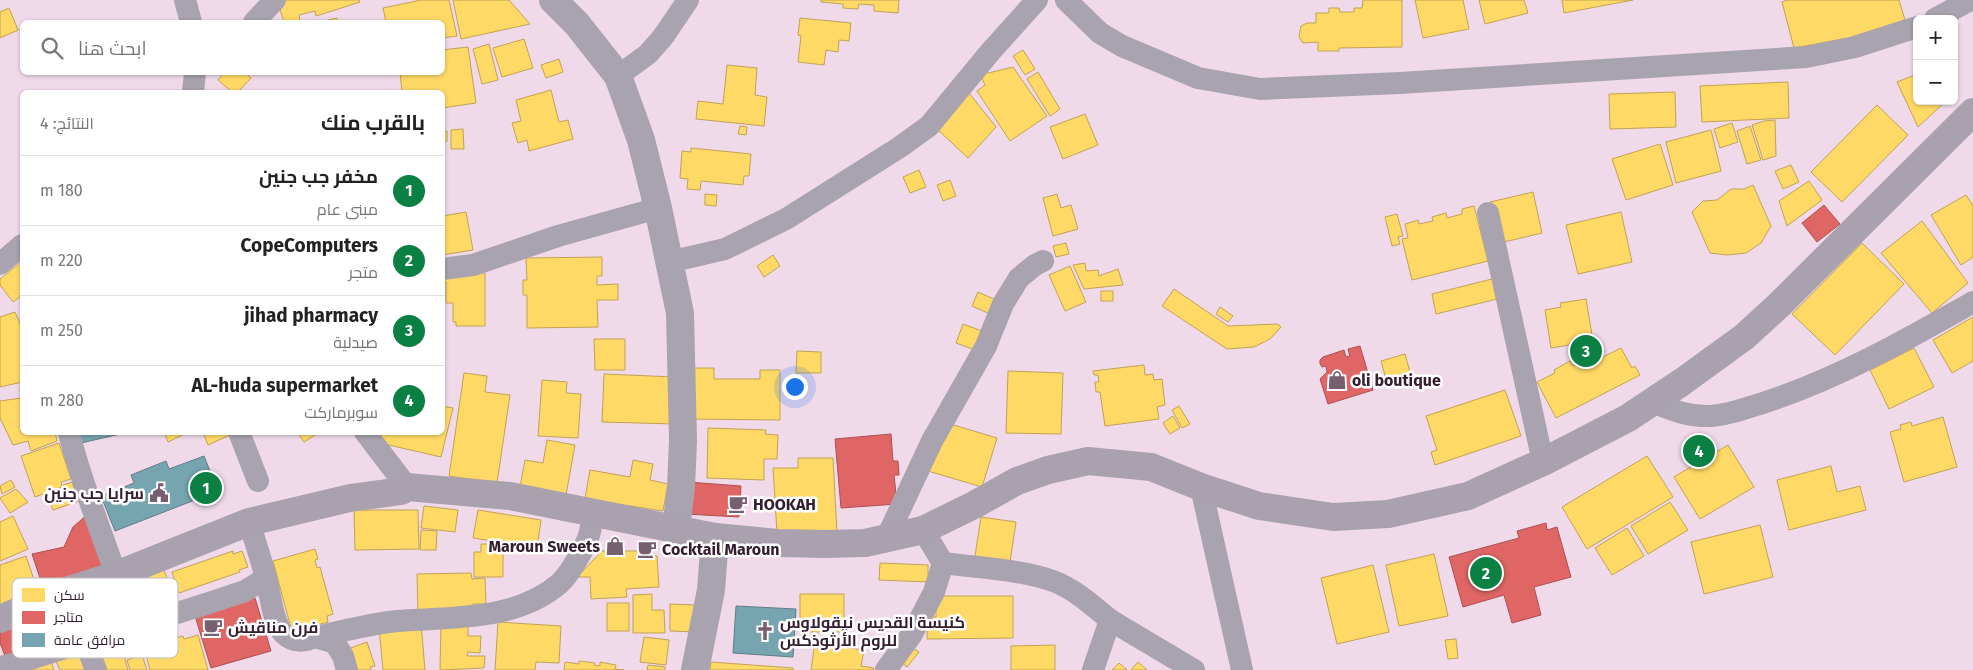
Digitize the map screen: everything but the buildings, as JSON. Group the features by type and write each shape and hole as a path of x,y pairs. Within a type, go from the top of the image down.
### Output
{"main road":[{"path":"107,578 249,522 350,498 401,491 407,487 510,496 715,537 826,544 865,543 923,530 1017,481 1048,470 1088,461 1151,467 1201,487 1259,506 1333,517 1388,514 1468,496 1543,462 1628,418 1744,337 1779,305 1973,112"},
{"path":"0,620 12,615"}],"street":[{"path":"185,0 190,20"},
{"path":"256,20 275,0"},
{"path":"553,0 577,24 618,76 641,140 658,208 680,313 682,371 681,487 676,529"},
{"path":"618,76 648,54 663,37 688,0"},
{"path":"669,262 725,249 786,219 900,147 929,126 991,50 1037,0"},
{"path":"1066,0 1100,33 1122,46 1198,78 1260,89 1400,84 1806,57 1856,47 1913,28"},
{"path":"1942,15 1970,0"},
{"path":"445,269 473,265 558,236 658,208"},
{"path":"1488,213 1543,462"},
{"path":"0,264 20,247"},
{"path":"887,537 932,441 986,346 1003,304 1019,278 1043,261"},
{"path":"1652,402 1685,415 1712,416 1729,413 1792,393 1841,373 1973,302"},
{"path":"71,435 85,490 99,524 116,575"},
{"path":"240,435 258,481"},
{"path":"367,435 407,487"},
{"path":"1201,487 1242,670"},
{"path":"249,522 276,619 283,633 294,640 304,642 315,637 376,624 458,617 510,609 529,602 562,582 587,543 592,530 592,512"},
{"path":"886,670 912,634 934,592 943,563 923,530"},
{"path":"695,670 711,590 715,537"},
{"path":"943,563 1018,573 1053,582 1080,597 1110,620 1194,670"},
{"path":"178,612 244,591 266,578"},
{"path":"1093,670 1110,620"},
{"path":"315,637 335,644 343,656 347,670"},
{"path":"0,667 31,658"},
{"path":"91,658 96,670"}],"place":[{"name":"jihad pharmacy","path":"1586,351"},
{"name":"oli boutique","path":"1337,380"},
{"name":"AL-huda supermarket","path":"1699,451"},
{"name":"مخفر جب جنين","path":"206,488"},
{"name":"سرايا جب جنين","path":"159,493"},
{"name":"HOOKAH","path":"738,504"},
{"name":"Maroun Sweets","path":"615,546"},
{"name":"Cocktail Maroun","path":"647,549"},
{"name":"CopeComputers","path":"1486,573"},
{"name":"فرن مناقيش","path":"213,627"},
{"name":"كنيسة القديس نيقولاوس للروم الأرثوذكس","path":"765,631"}]}
